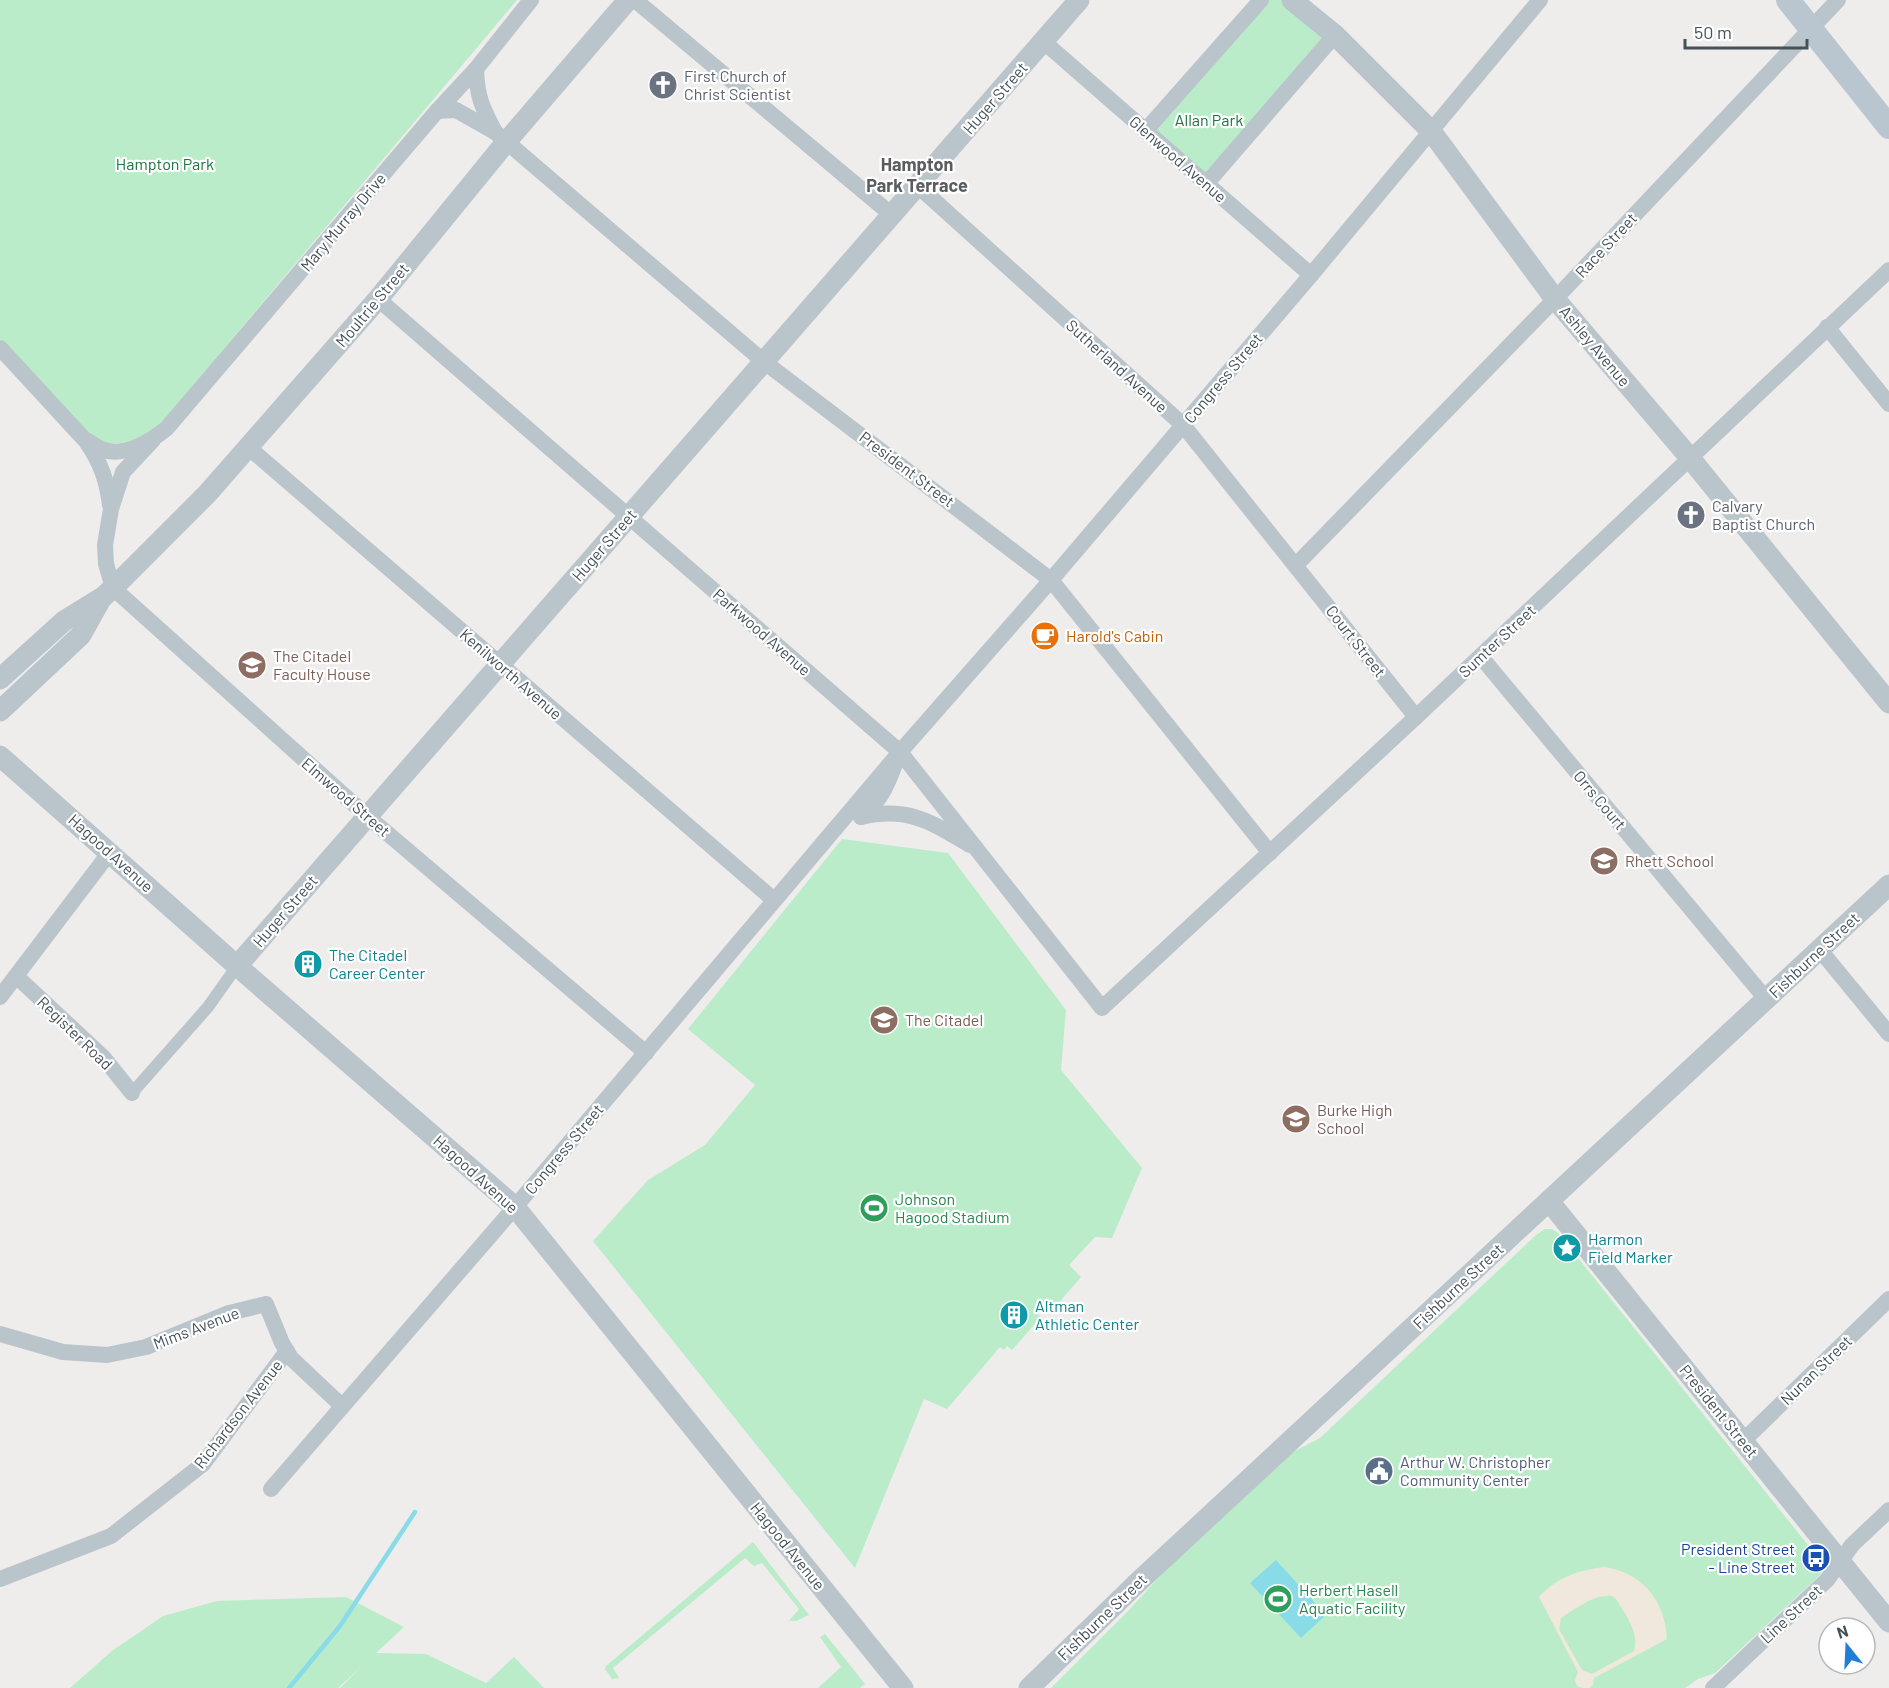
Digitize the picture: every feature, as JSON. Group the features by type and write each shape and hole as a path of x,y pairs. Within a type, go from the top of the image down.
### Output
{"main road":[{"path":"1788,0 1889,127"}],"street":[{"name":"Mary Murray Drive","path":"111,509 123,472 153,440 167,429 437,111 476,69 531,0"},
{"name":"Moultrie Street","path":"0,679 64,621 108,592 207,495 378,299 501,136 628,0"},
{"path":"635,0 892,215"},
{"name":"Huger Street","path":"132,1093 208,1007 237,966 367,816 1080,0"},
{"path":"1146,130 1261,0"},
{"name":"Ashley Avenue","path":"1292,0 1335,35 1431,131 1555,299 1690,458 1889,702"},
{"name":"Congress Street","path":"271,1489 515,1207 900,752 1051,580 1311,275 1540,0"},
{"name":"Race Street","path":"1296,565 1555,299 1838,0"},
{"path":"1206,184 1335,35"},
{"name":"Glenwood Avenue","path":"1044,42 1311,275"},
{"name":"President Street","path":"476,69 477,92 481,105 501,136"},
{"name":"President Street","path":"437,111 456,110 501,136 763,361 1051,580 1270,853"},
{"name":"Sutherland Avenue","path":"918,186 1183,425 1296,565"},
{"name":"Sumter Street","path":"1102,1008 1481,657 1889,270"},
{"name":"Parkwood Avenue","path":"378,299 900,752 1102,1008"},
{"path":"1827,327 1889,404"},
{"name":"Mary Murray Drive","path":"0,348 84,439 102,449 118,452 153,440"},
{"path":"84,439 99,459 108,484 111,509 105,545 108,592"},
{"name":"Kenilworth Avenue","path":"248,447 774,900"},
{"name":"Court Street","path":"1296,565 1416,717"},
{"name":"Moultrie Street","path":"0,711 81,634 108,592"},
{"name":"Elmwood Street","path":"108,592 646,1053"},
{"name":"Orrs Court","path":"1481,657 1766,999"},
{"name":"Congress Street","path":"830,835 875,806 884,793 900,752"},
{"name":"Hagood Avenue","path":"0,756 237,966 515,1207 903,1688"},
{"path":"861,817 880,813 898,813 917,817 978,850"},
{"path":"0,997 110,852"},
{"name":"Fishburne Street","path":"1029,1688 1135,1585 1889,885"},
{"path":"1820,950 1889,1034"},
{"name":"Register Road","path":"16,976 103,1057 132,1093"},
{"name":"President Street","path":"1549,1201 1889,1622"},
{"name":"Nunan Street","path":"1743,1441 1889,1299"},
{"name":"Mims Avenue","path":"0,1334 63,1352 107,1355 146,1347 229,1313 266,1304 287,1351 302,1370 342,1406"},
{"name":"Richardson Avenue","path":"0,1580 111,1536 203,1464 287,1351"},
{"name":"Line Street","path":"1713,1688 1827,1580 1852,1545 1889,1510"}],"green space":[{"name":"Hampton Park","path":"0,0 517,0 163,421 136,439 112,443 102,441 87,432 0,339"},
{"name":"Allan Park","path":"1267,0 1282,0 1328,36 1207,177 1152,130"},
{"name":"Johnson Hagood Stadium","path":"842,839 948,853 1066,1010 1061,1070 1142,1168 1112,1238 1095,1237 1069,1265 1081,1277 1050,1313 1039,1303 1036,1306 1039,1308 1036,1312 1041,1317 1012,1350 1007,1346 1004,1350 1000,1347 947,1409 924,1399 855,1568 593,1241 648,1180 705,1145 755,1085 688,1029"},
{"path":"1545,1229 1552,1229 1558,1233 1824,1565 1819,1576 1715,1673 1698,1679 1685,1688 1051,1688 1173,1562 1289,1454 1320,1438"},
{"path":"753,1542 809,1615 796,1621 789,1621 799,1609 762,1563 754,1566 745,1558 613,1668 619,1678 612,1679 605,1669 606,1666"},
{"path":"346,1597 404,1627 376,1653 426,1654 486,1683 514,1657 544,1688 340,1688 362,1666 338,1688 70,1688 112,1651 163,1616 217,1601"},
{"path":"825,1634 865,1684 860,1688 818,1688 841,1667 820,1637"}],"sand":[{"path":"1605,1567 1618,1570 1641,1582 1657,1601 1667,1639 1594,1678 1593,1685 1584,1688 1576,1685 1578,1672 1539,1597 1553,1584 1595,1568","holes":["1612,1596 1616,1599 1633,1631 1634,1651 1592,1674 1582,1670 1559,1629 1561,1618 1598,1597"]}],"water":[{"path":"1276,1560 1326,1615 1301,1638 1250,1583"}],"waterway":[{"path":"289,1688 340,1626 415,1512"}],"place":[{"name":"First Church of Christ Scientist","path":"663,85"},
{"name":"Calvary Baptist Church","path":"1691,515"},
{"name":"Harold's Cabin","path":"1045,636"},
{"name":"The Citadel Faculty House","path":"252,665"},
{"name":"Rhett School","path":"1604,861"},
{"name":"The Citadel Career Center","path":"308,964"},
{"name":"The Citadel","path":"884,1020"},
{"name":"Burke High School","path":"1296,1119"},
{"name":"Johnson Hagood Stadium","path":"874,1208"},
{"name":"Harmon Field Marker","path":"1567,1248"},
{"name":"Altman Athletic Center","path":"1014,1315"},
{"name":"Arthur W. Christopher Community Center","path":"1379,1471"},
{"name":"President Street - Line Street","path":"1816,1558"},
{"name":"Herbert Hasell Aquatic Facility","path":"1278,1599"}],"district":[{"name":"Hampton Park Terrace","path":"917,175"}]}
